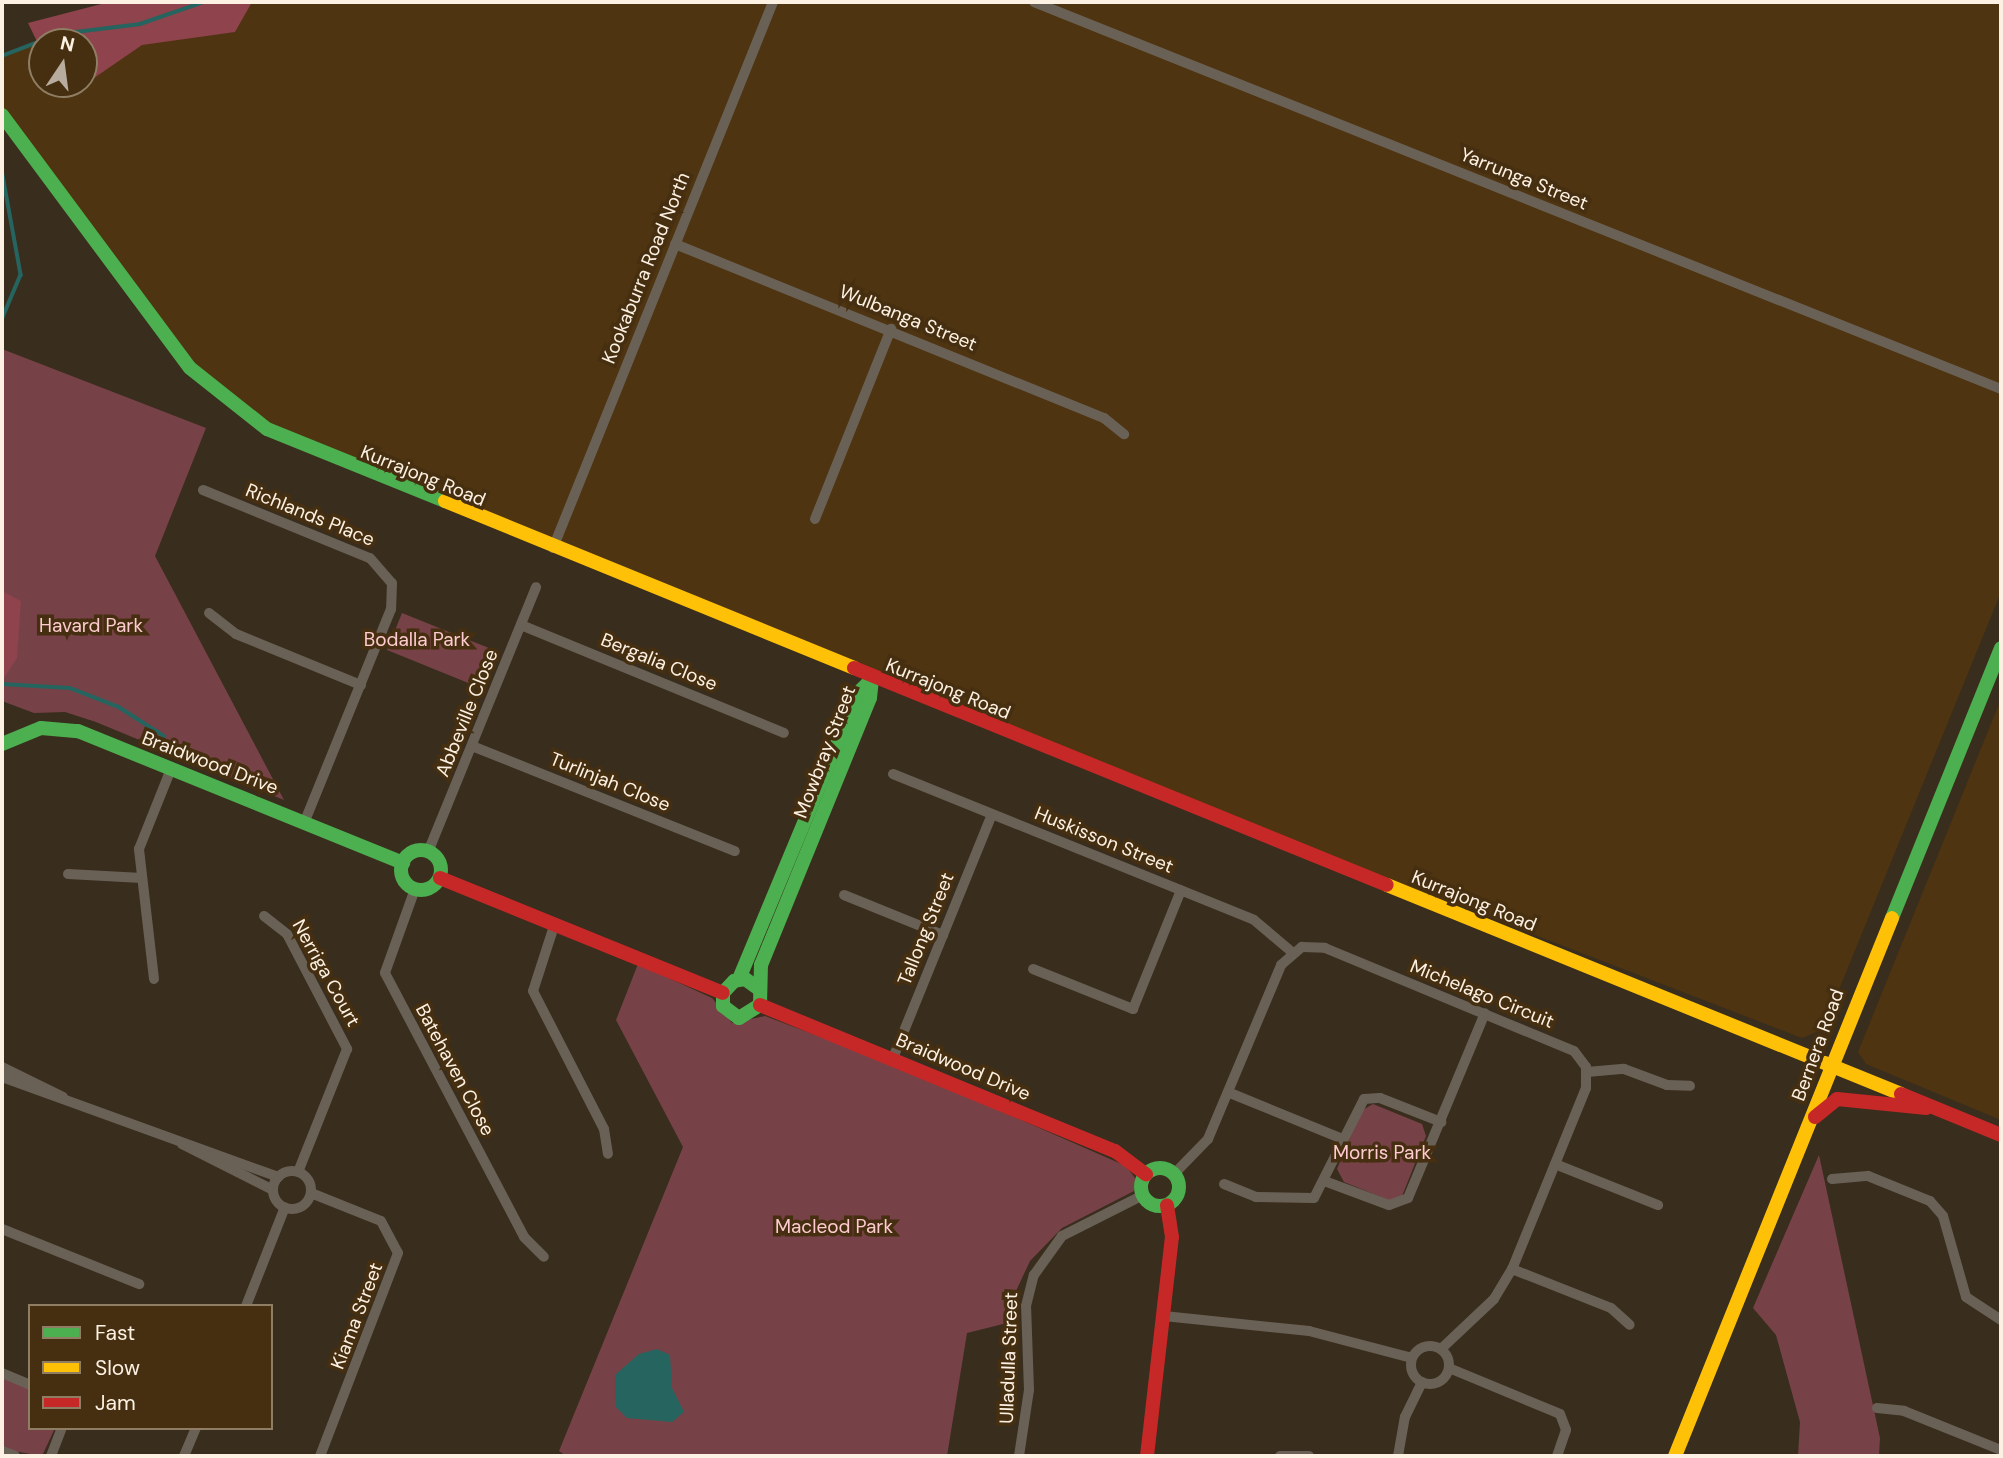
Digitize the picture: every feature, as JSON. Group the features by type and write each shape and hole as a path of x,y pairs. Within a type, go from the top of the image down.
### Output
{"main road":[{"name":"Kurrajong Road","path":"2,115 172,347 226,401 312,451 2001,1135"},
{"name":"Bernera Road","path":"1675,1456 1811,1120 1829,1065 2001,648"},
{"name":"Mowbray Street","path":"739,979 859,693 872,679"},
{"name":"Mowbray Street","path":"759,989 761,965 870,698 872,679"},
{"name":"Braidwood Drive","path":"2,744 32,730 68,729 305,821 403,863"},
{"path":"416,851 428,852 440,865 440,878 432,887 415,889 405,882 403,863 416,851"},
{"path":"440,878 723,993"},
{"path":"739,979 759,989 760,1004 739,1018 727,1012 723,993 739,979"},
{"name":"Braidwood Drive","path":"760,1004 1115,1151 1146,1174"},
{"path":"1811,1120 1837,1099 1937,1108"},
{"path":"1147,1456 1172,1237 1167,1205 1179,1189 1174,1174 1163,1168 1146,1174 1143,1195 1167,1205"}],"street":[{"name":"Kookaburra Road North","path":"553,548 773,2"},
{"name":"Yarrunga Street","path":"1034,2 2001,389"},
{"name":"Wulbanga Street","path":"675,244 1104,418 1124,434"},
{"path":"815,519 891,330"},
{"name":"Richlands Place","path":"203,490 382,566 392,583 392,603 305,821"},
{"name":"Abbeville Close","path":"428,852 537,587"},
{"path":"209,613 236,634 361,685"},
{"name":"Bergalia Close","path":"521,625 784,733"},
{"name":"Turlinjah Close","path":"472,746 735,851"},
{"path":"153,979 141,843 171,769"},
{"name":"Huskisson Street","path":"893,774 1269,927 1292,952"},
{"name":"Tallong Street","path":"893,1058 992,814"},
{"path":"68,874 142,878"},
{"name":"Batehaven Close","path":"415,889 385,973 524,1237 544,1257"},
{"path":"1033,969 1133,1009 1181,890"},
{"path":"844,895 943,934"},
{"name":"Nerriga Court","path":"264,916 287,934 347,1049 298,1172"},
{"path":"555,923 533,991 604,1129 608,1154"},
{"name":"Michelago Circuit","path":"1292,952 1319,946 1485,1013 1574,1051 1587,1072"},
{"path":"1174,1174 1208,1139 1292,952"},
{"path":"1326,1182 1384,1204 1403,1203 1441,1122 1485,1013"},
{"path":"2,1067 63,1097"},
{"path":"1441,1349 1494,1299 1512,1269 1555,1164 1587,1072 1624,1069 1667,1085 1690,1086"},
{"path":"2,1077 278,1177 298,1172 311,1193 304,1205 285,1208"},
{"path":"1230,1093 1343,1139"},
{"path":"1224,1184 1243,1195 1304,1201 1326,1182 1360,1101 1369,1097 1441,1122"},
{"path":"182,1144 273,1191 285,1208"},
{"path":"1555,1164 1658,1205"},
{"path":"273,1191 278,1177"},
{"path":"1832,1179 1874,1177 1936,1206 1966,1297 2001,1320"},
{"name":"Kiama Street","path":"311,1193 381,1221 398,1253 320,1456"},
{"name":"Ulladulla Street","path":"1019,1456 1029,1390 1026,1306 1034,1275 1062,1236 1143,1195"},
{"path":"247,1304 285,1208"},
{"path":"2,1229 139,1284"},
{"path":"1512,1269 1611,1308 1630,1325"},
{"path":"1164,1316 1309,1331 1412,1358"},
{"path":"1412,1358 1427,1346 1441,1349"},
{"path":"1441,1349 1448,1368 1560,1414 1566,1430 1557,1456"},
{"path":"1412,1358 1413,1374 1423,1382 1437,1382 1448,1368"},
{"path":"2,1373 28,1384"},
{"path":"1398,1456 1405,1417 1423,1382"},
{"path":"1877,1408 1904,1411 2001,1450"},
{"path":"51,1456 61,1430"},
{"path":"184,1456 195,1430"},
{"path":"2,1451 15,1456"},
{"path":"1280,1456 1309,1456"}],"shaded area":[{"path":"109,2 252,2 235,32 142,45 98,75 98,28 30,28 28,23"},
{"path":"204,2 2001,2 2001,592 1823,1029 1802,1038 872,679 246,416 166,339 2,107 2,56 28,46 28,98 98,98 98,28 86,28"},
{"path":"2,591 21,601 17,658 2,681"},
{"path":"2001,699 2001,1120 1866,1064 1858,1052"}],"green space":[{"name":"Havard Park","path":"2,349 206,428 155,556 284,800 96,722 65,712 34,713 2,701"},
{"name":"Bodalla Park","path":"402,613 492,649 477,686 387,650"},
{"name":"Macleod Park","path":"638,964 712,998 732,1023 765,1016 905,1069 1126,1166 1135,1178 1134,1191 1062,1228 1030,1261 1016,1291 1019,1320 967,1333 947,1456 566,1456 559,1451 683,1147 616,1020"},
{"name":"Morris Park","path":"1373,1104 1422,1124 1426,1136 1402,1196 1391,1201 1344,1182 1337,1169 1361,1111"},
{"path":"1819,1155 1880,1438 1879,1456 1798,1456 1800,1422 1776,1335 1753,1308"},
{"path":"2,1378 28,1388 28,1430 54,1430 42,1456 2,1449"}],"water":[{"path":"657,1349 670,1355 672,1388 684,1412 672,1422 627,1418 615,1406 615,1375 639,1354"}],"waterway":[{"path":"2,56 59,34 140,24 204,2"},
{"path":"2,170 21,275 2,320"},
{"path":"2,684 70,688 119,707 164,736"}],"traffic: fast":[{"path":"2,115 190,368 267,429 445,501"},
{"path":"1892,918 2001,648"},
{"path":"739,979 858,693 872,679"},
{"path":"759,989 745,979 734,981 723,993 723,1006 739,1018 760,1005 761,965 870,698 872,679"},
{"path":"2,744 41,728 78,731 403,863"},
{"path":"421,850 435,856 441,870 435,884 421,890 407,884 401,870 407,856 421,850"},
{"path":"1160,1168 1173,1174 1179,1187 1173,1200 1160,1206 1147,1200 1141,1187 1147,1174 1160,1168"}],"traffic: slow":[{"path":"445,501 854,668"},
{"path":"1387,885 1901,1094"},
{"path":"1675,1456 1892,918"}],"traffic: jam":[{"path":"854,668 1387,885"},
{"path":"440,878 723,993"},
{"path":"760,1005 1115,1151 1146,1174"},
{"path":"1901,1094 2001,1135"},
{"path":"1815,1117 1837,1099 1927,1108"},
{"path":"1147,1456 1172,1237 1167,1205"}]}
